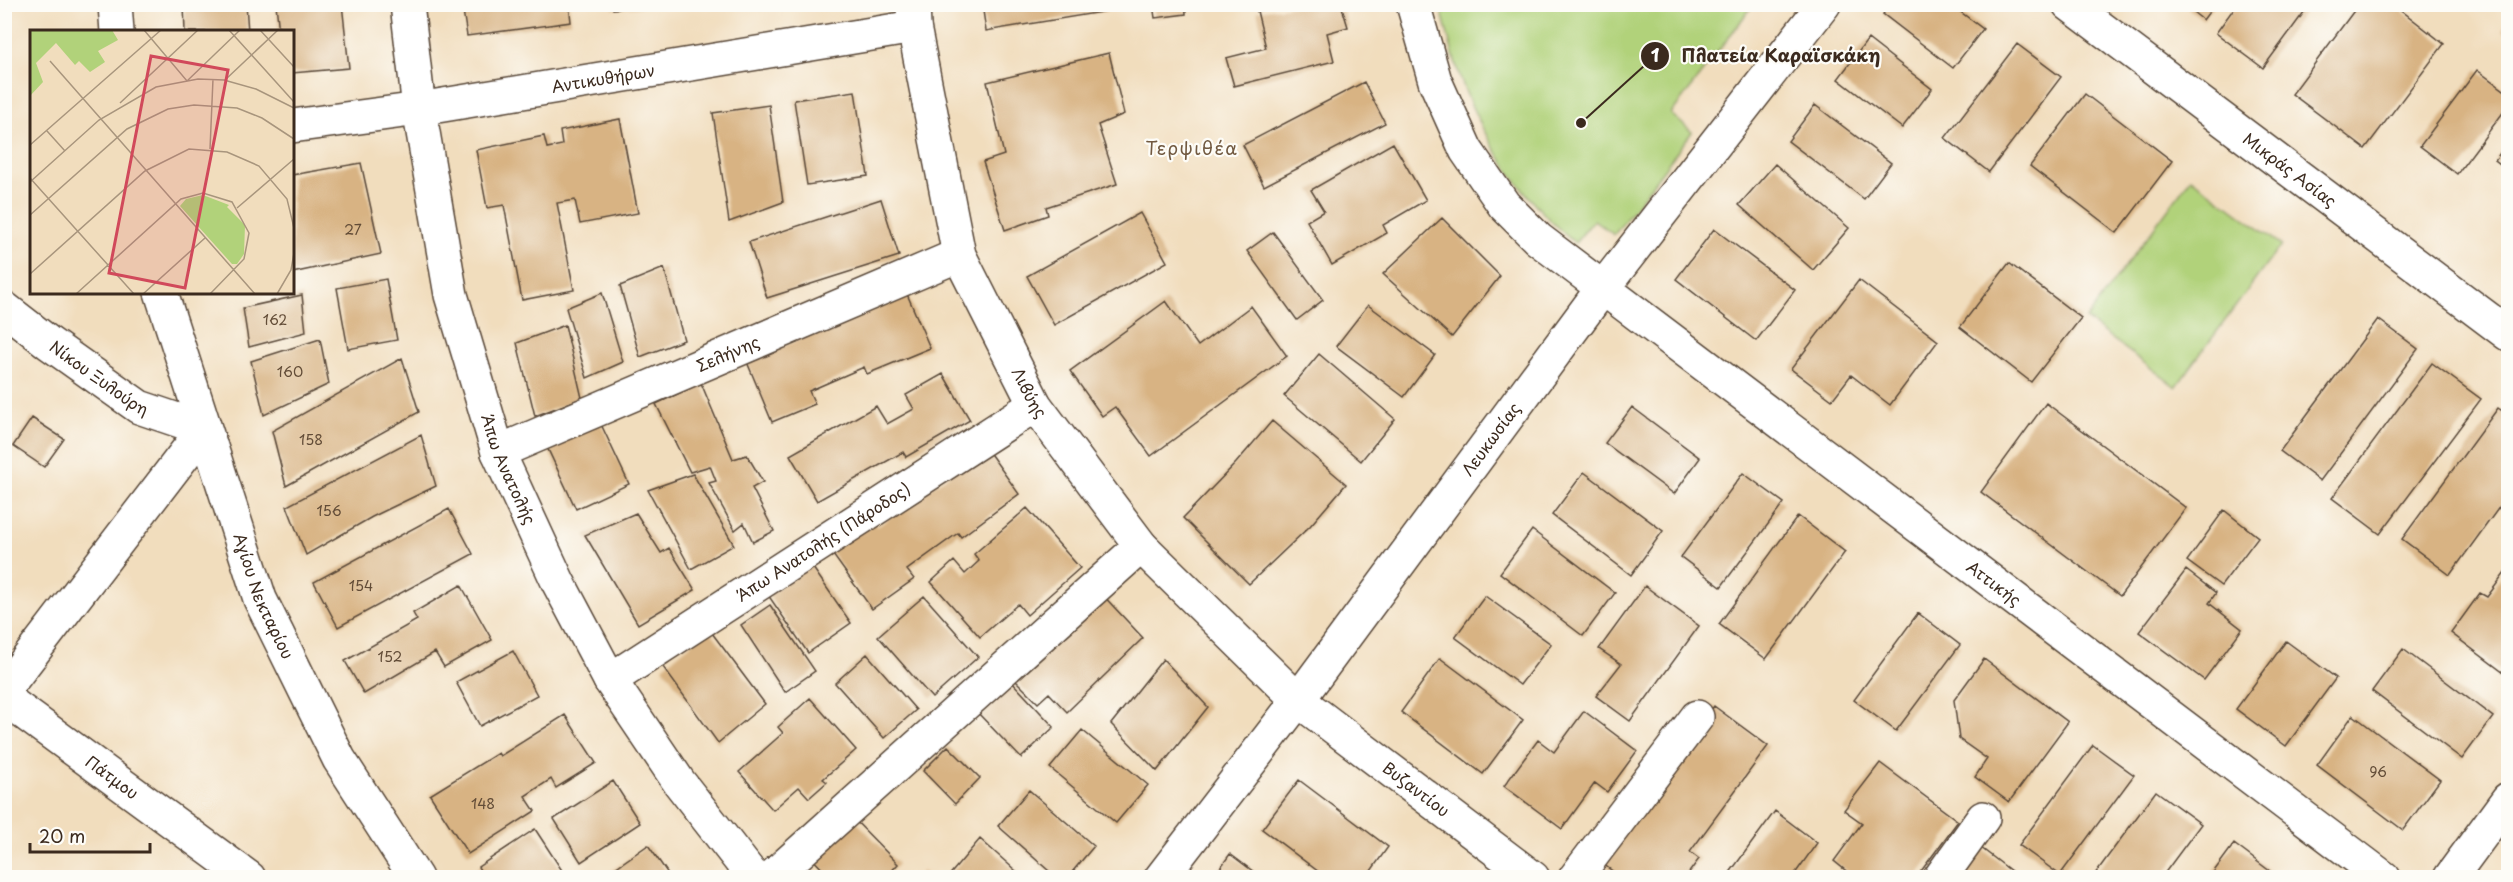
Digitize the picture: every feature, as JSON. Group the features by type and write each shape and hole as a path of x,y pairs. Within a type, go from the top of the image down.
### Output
{"street":[{"name":"Άπω Ανατολής","path":"407,4 419,109 451,295 498,452 558,582 610,680 679,782 754,878"},
{"name":"Αττικής","path":"1413,4 1435,81 1466,150 1504,204 1538,239 2384,878"},
{"name":"Λευκωσίας","path":"1161,878 1298,700 1602,289 1824,4"},
{"name":"Μικράς Ασίας","path":"2069,4 2508,334"},
{"name":"Αντικυθήρων","path":"294,126 419,109 913,16"},
{"name":"Λιβύης","path":"913,16 959,255 1035,405 1141,546 1298,700"},
{"name":"Σελήνης","path":"498,452 959,255"},
{"name":"Αγίου Νεκταρίου","path":"162,294 260,599 339,759 416,878"},
{"name":"Νίκου Ξυλούρη","path":"4,308 49,343 139,406 204,429"},
{"name":"Άπω Ανατολής (Πάροδος)","path":"610,680 1035,405"},
{"path":"4,690 204,429"},
{"path":"771,878 1141,546"},
{"name":"Πάτμου","path":"4,698 249,878"},
{"name":"Βυζαντίου","path":"1298,700 1533,878"},
{"path":"1575,878 1697,717"},
{"path":"2450,878 2508,799"},
{"path":"1940,878 1983,818"}],"green space":[{"path":"1440,4 1753,5 1671,114 1692,132 1614,235 1594,220 1575,243 1556,226 1521,187 1478,119 1458,71"},
{"path":"2191,178 2281,245 2176,387 2086,319"}],"building":[{"path":"184,4 246,4 248,30 185,30"},
{"path":"276,4 342,4 349,68 294,73 294,30 279,30"},
{"path":"462,4 569,4 571,22 467,36"},
{"path":"612,4 651,4 651,6 613,9"},
{"path":"982,4 1107,4 1108,11 986,31"},
{"path":"1153,4 1185,4 1186,14 1155,18"},
{"path":"1308,4 1341,4 1348,27 1327,33 1334,61 1234,86 1226,58 1266,48 1257,11"},
{"path":"1890,4 1950,4 1983,29 1953,68 1883,14"},
{"path":"2183,4 2215,4 2203,20"},
{"path":"2237,4 2310,4 2263,68 2216,33"},
{"path":"2359,4 2393,4 2444,44 2365,149 2292,94"},
{"path":"2508,22 2508,35 2502,30"},
{"path":"1868,39 1932,89 1902,128 1838,79"},
{"path":"2017,44 2061,77 1989,172 1945,138"},
{"path":"1109,53 1124,114 1098,125 1117,184 1046,207 1048,215 1005,230 983,162 1004,155 987,82"},
{"path":"2477,70 2508,93 2508,106 2457,174 2420,146"},
{"path":"1364,82 1385,123 1264,186 1243,145"},
{"path":"855,91 868,176 807,185 794,100"},
{"path":"2085,94 2172,161 2117,233 2030,166"},
{"path":"769,105 783,202 729,222 713,113"},
{"path":"1815,105 1891,163 1864,199 1788,141"},
{"path":"620,119 638,213 580,224 575,200 557,203 574,290 522,300 504,205 487,208 476,150 544,136 547,148 562,145 560,131"},
{"path":"2508,142 2508,170 2495,160"},
{"path":"1393,143 1426,200 1383,225 1387,233 1332,265 1307,221 1324,211 1311,190"},
{"path":"361,163 381,254 294,273 294,175"},
{"path":"1775,164 1849,228 1813,270 1739,205"},
{"path":"881,199 899,256 767,298 749,242"},
{"path":"1140,213 1167,262 1054,325 1027,276"},
{"path":"1442,218 1500,276 1452,337 1383,274"},
{"path":"1714,229 1795,290 1756,341 1676,279"},
{"path":"1273,232 1323,300 1297,320 1247,251"},
{"path":"2009,263 2081,318 2031,382 1960,327"},
{"path":"664,268 684,340 640,357 620,286"},
{"path":"386,279 397,340 348,349 337,288"},
{"path":"1859,280 1938,341 1890,405 1851,375 1832,400 1791,369"},
{"path":"602,293 623,362 587,378 566,308"},
{"path":"907,294 930,348 867,374 864,367 809,391 815,404 772,422 747,362"},
{"path":"302,295 306,332 249,347 243,308"},
{"path":"1166,301 1198,346 1251,306 1287,356 1151,456 1115,407 1102,416 1070,371"},
{"path":"1368,305 1435,355 1404,397 1336,346"},
{"path":"2378,319 2418,349 2320,481 2280,451"},
{"path":"565,325 582,398 535,416 517,343"},
{"path":"320,339 329,384 264,415 251,361"},
{"path":"1319,354 1395,419 1361,461 1284,396"},
{"path":"402,358 419,412 286,486 272,431"},
{"path":"2432,363 2481,399 2380,534 2332,498"},
{"path":"943,374 970,420 906,457 903,452 817,501 790,455 876,406 887,424 914,409 906,395"},
{"path":"701,383 733,459 747,455 763,482 752,488 774,531 753,542 744,523 735,530 709,483 716,481 710,466 690,472 656,404"},
{"path":"2046,403 2186,508 2120,596 1981,492"},
{"path":"1632,407 1700,458 1674,494 1605,443"},
{"path":"2498,408 2508,415 2508,495 2450,575 2402,539"},
{"path":"32,418 64,439 44,467 13,446"},
{"path":"599,420 629,484 576,509 546,445"},
{"path":"1272,421 1346,484 1310,526 1249,584 1183,518 1236,463"},
{"path":"421,435 436,486 372,517 306,555 287,506"},
{"path":"986,448 1019,494 961,537 958,533 907,570 914,579 872,609 828,548 870,518 877,527"},
{"path":"1584,472 1663,531 1631,575 1552,515"},
{"path":"1743,473 1784,503 1721,587 1681,557"},
{"path":"693,474 734,545 691,569 648,490"},
{"path":"1027,508 1080,568 1027,615 1018,604 980,637 931,582 954,561 965,574 979,561 974,554"},
{"path":"449,509 473,554 338,627 314,582"},
{"path":"2224,510 2258,537 2221,586 2187,561"},
{"path":"636,513 661,553 669,548 695,590 638,624 585,535"},
{"path":"1798,516 1845,552 1766,659 1719,624"},
{"path":"1532,530 1615,593 1583,636 1500,573"},
{"path":"811,565 851,623 808,653 768,595"},
{"path":"2508,569 2508,676 2451,633 2480,593 2487,597"},
{"path":"2186,570 2216,593 2209,603 2242,629 2204,680 2139,632"},
{"path":"461,585 492,640 444,667 435,652 364,694 345,661 417,620 413,613"},
{"path":"1645,586 1699,626 1630,721 1596,696 1621,664 1599,649"},
{"path":"1098,590 1143,638 1067,712 1049,693 1038,703 1010,675"},
{"path":"924,596 978,657 932,698 878,636"},
{"path":"1485,596 1551,644 1520,685 1455,637"},
{"path":"770,605 815,671 785,692 741,625"},
{"path":"1918,613 1960,645 1896,731 1854,700"},
{"path":"709,629 765,704 718,743 663,667"},
{"path":"2286,641 2336,678 2286,746 2236,709"},
{"path":"2403,649 2493,717 2462,759 2372,691"},
{"path":"513,651 537,695 480,726 456,682"},
{"path":"867,654 916,710 884,738 835,683"},
{"path":"1440,658 1523,720 1483,774 1401,712"},
{"path":"1163,659 1208,707 1157,771 1111,724"},
{"path":"1984,659 2068,722 2009,802 1975,777 1987,759 1959,739 1954,700"},
{"path":"1010,680 1054,727 1021,758 977,712"},
{"path":"810,698 856,750 823,779 827,782 809,798 799,787 773,810 739,772 783,733 778,727"},
{"path":"1714,706 1768,746 1690,852 1699,859 1685,878 1622,878 1599,861"},
{"path":"1584,711 1637,751 1607,792 1595,783 1562,829 1504,786 1538,740 1554,752"},
{"path":"565,715 596,763 556,788 551,779 525,796 535,811 468,854 430,795 498,753 500,756"},
{"path":"2353,715 2440,780 2403,830 2317,765"},
{"path":"1082,730 1148,785 1116,823 1050,768"},
{"path":"2093,745 2134,775 2060,875 2019,845"},
{"path":"948,746 980,778 955,804 923,771"},
{"path":"1880,763 1958,821 1916,878 1855,878 1834,861 1862,823 1844,810"},
{"path":"1299,780 1388,847 1366,878 1327,878 1262,829"},
{"path":"613,781 640,823 581,862 554,819"},
{"path":"1029,790 1094,846 1067,878 1057,878 998,826"},
{"path":"2156,791 2201,824 2161,878 2092,878"},
{"path":"846,811 898,864 885,878 831,878 805,851"},
{"path":"1775,811 1817,843 1792,878 1726,878"},
{"path":"535,829 565,875 561,878 485,878 478,867"},
{"path":"980,839 1024,878 947,878"},
{"path":"1976,844 2020,878 1951,878"},
{"path":"2234,844 2279,878 2209,878"},
{"path":"648,845 671,878 615,878 611,871"},
{"path":"1230,854 1262,878 1213,878"},
{"path":"923,871 929,878 916,878"}],"place":[{"name":"Πλατεία Καραϊσκάκη","path":"1581,123"}],"district":[{"name":"Τερψιθέα","path":"1192,149"}]}
